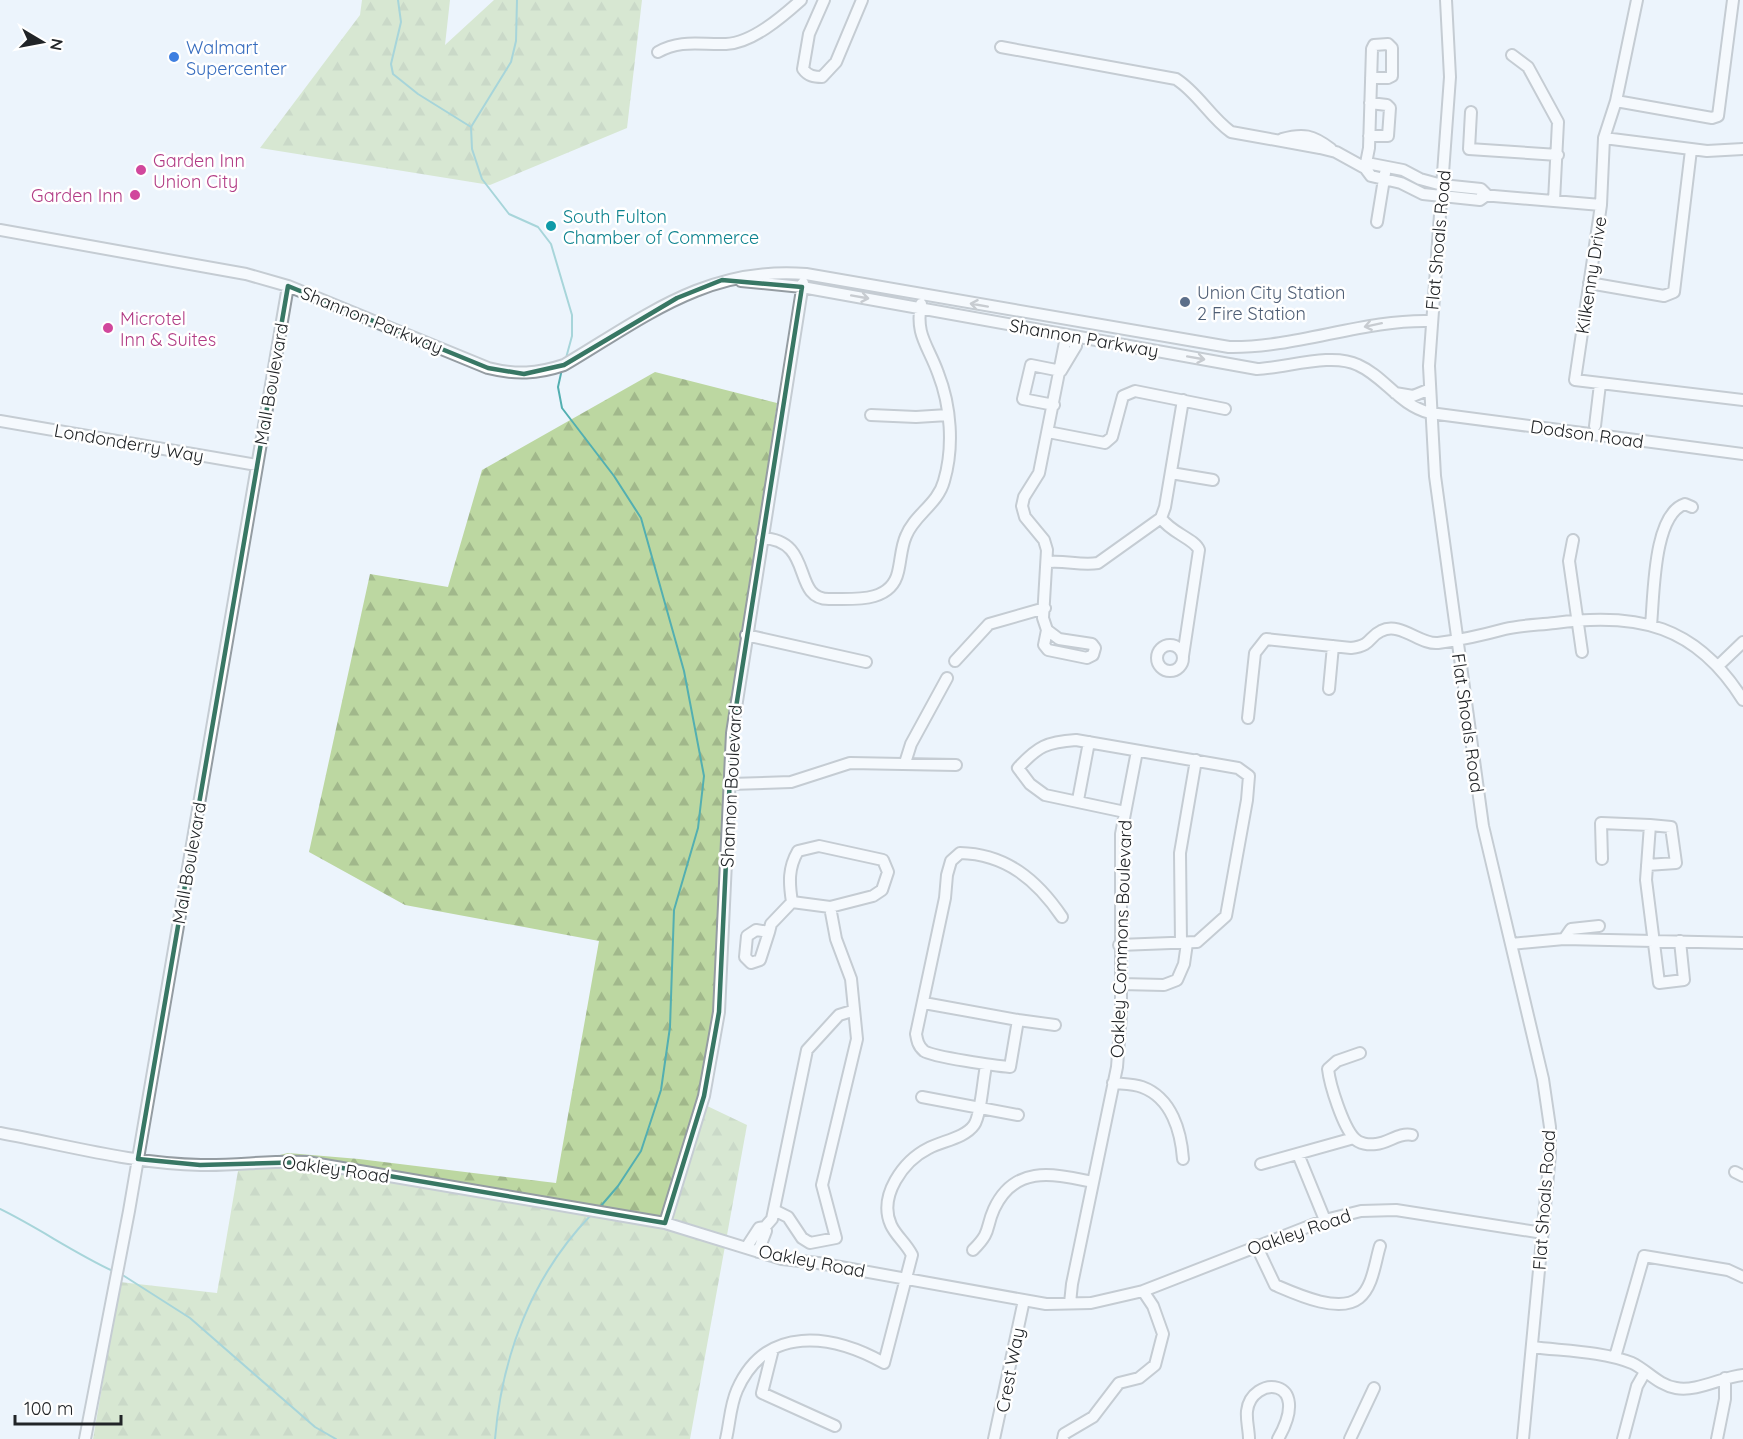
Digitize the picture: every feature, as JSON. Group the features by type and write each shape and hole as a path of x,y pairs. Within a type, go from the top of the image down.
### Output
{"street":[{"path":"658,52 673,44 740,42 801,0"},
{"path":"824,0 814,20 803,58 802,69 807,75 816,77 822,77 836,62 862,0"},
{"name":"Flat Shoals Road","path":"1446,0 1451,54 1443,185 1431,321 1430,413 1435,476 1483,826 1548,1110 1550,1154 1523,1439"},
{"name":"Kilkenny Drive","path":"1600,384 1575,381 1601,205 1604,138 1616,101 1636,0"},
{"path":"1616,101 1712,118 1719,116 1733,0"},
{"path":"1001,46 1176,79 1188,87 1222,126 1231,132 1336,152 1365,168 1371,176 1442,198 1481,189 1487,195 1601,205"},
{"path":"1512,55 1528,67 1558,122 1554,201"},
{"path":"1365,168 1369,136 1371,78"},
{"path":"1369,136 1388,136 1390,108 1387,105 1370,103"},
{"path":"1471,112 1469,149 1558,155"},
{"path":"1604,138 1690,150 1743,149"},
{"path":"1590,283 1664,296 1674,292 1690,150"},
{"path":"1365,168 1372,164 1403,170 1420,179 1462,193"},
{"path":"1377,222 1386,167"},
{"name":"Shannon Parkway","path":"0,230 246,274 288,286 488,368 524,374 564,365 677,298 722,280 765,273 804,274 1229,347 1283,345 1396,321 1431,321"},
{"name":"Shannon Boulevard","path":"665,1223 704,1096 719,1012 732,733 804,274"},
{"name":"Shannon Parkway","path":"722,280 802,287 1257,369 1346,361 1364,368 1409,405 1430,413"},
{"name":"Mall Boulevard","path":"85,1439 138,1159 288,286"},
{"path":"762,538 778,539 786,543 799,564 809,590 819,598 873,598 884,594 893,585 906,534 938,497 944,483 950,433 938,373 920,333 920,308 923,295"},
{"path":"1047,630 1043,618 1048,562 1044,540 1025,517 1022,506 1024,497 1039,473 1054,405 1061,371 1031,365 1023,399 1054,405"},
{"path":"1595,426 1600,384 1743,400"},
{"path":"1392,392 1413,396 1430,389"},
{"path":"1048,432 1105,443 1112,437 1121,400 1127,393 1135,391 1225,409"},
{"path":"1048,562 1062,560 1086,565 1098,563 1161,518 1183,400"},
{"name":"Dodson Road","path":"1430,413 1743,454"},
{"path":"871,415 916,417 948,415"},
{"name":"Londonderry Way","path":"0,421 257,465"},
{"path":"1171,473 1213,480"},
{"path":"1651,625 1663,528 1679,506 1685,504 1692,507"},
{"path":"1161,518 1171,531 1194,542 1199,550 1184,656"},
{"path":"1573,540 1569,561 1582,652"},
{"path":"955,661 990,624 1045,608"},
{"path":"1248,718 1255,653 1261,643 1272,639 1333,646 1361,646 1371,641 1381,631 1390,629 1434,643 1490,635 1505,629 1614,618 1651,625 1685,640 1718,666 1743,700"},
{"path":"746,635 866,662"},
{"path":"1718,666 1743,642"},
{"path":"1329,688 1333,646"},
{"path":"905,763 911,744 948,678"},
{"path":"1119,945 1197,942 1226,916 1247,800 1249,776 1238,768 1196,759 1137,752 1076,740 1054,742 1035,749 1018,768 1038,792 1125,812"},
{"path":"1078,800 1089,742"},
{"name":"Oakley Commons Boulevard","path":"1070,1303 1113,1083 1121,1015 1119,945 1121,834 1137,752"},
{"path":"1120,984 1164,986 1177,980 1184,964 1180,853 1196,759"},
{"path":"730,784 791,782 850,763 956,765"},
{"path":"1602,859 1601,823 1671,827 1676,862 1647,865"},
{"path":"1650,825 1646,880 1659,983 1684,980 1680,941"},
{"path":"819,846 882,860 888,873 882,890 873,896 830,907 792,902 789,876 792,861 798,851 819,846"},
{"path":"1018,1020 1010,1067 986,1066 925,1052 918,1044 916,1034 951,861 960,853 981,854 1025,874 1049,897 1062,917"},
{"path":"770,932 771,924 792,902"},
{"path":"746,1248 759,1228 770,1219 788,1217 790,1225 810,1242 836,1238 822,1185 857,1039 852,1011 851,979 836,939 830,907"},
{"path":"1564,939 1571,929 1599,926"},
{"path":"1511,944 1564,939 1743,943"},
{"path":"924,1003 1055,1025"},
{"path":"758,1252 770,1219 807,1050 839,1015 852,1011"},
{"path":"1360,1053 1336,1061 1328,1069 1331,1091 1354,1138 1363,1144 1376,1144 1399,1136 1412,1135"},
{"path":"726,1439 728,1418 743,1378 756,1361 773,1349 793,1341 825,1341 856,1348 884,1363 908,1280 912,1255 906,1242 891,1227 888,1217 893,1186 904,1168 920,1154 967,1131 975,1124 986,1066"},
{"path":"1113,1083 1142,1087 1156,1094 1178,1125 1183,1159"},
{"path":"922,1098 1018,1115"},
{"name":"Oakley Road","path":"0,1133 138,1159 200,1165 277,1161 307,1162 665,1223 782,1260 1046,1304 1111,1300 1143,1291 1256,1245 1325,1220 1361,1211 1396,1210 1543,1233"},
{"path":"1261,1164 1354,1138"},
{"path":"1298,1154 1325,1220"},
{"path":"973,1250 987,1236 993,1212 1002,1195 1020,1181 1036,1175 1051,1174 1093,1182"},
{"path":"1256,1245 1275,1286 1316,1301 1343,1303 1359,1298 1369,1284 1380,1246"},
{"path":"1615,1358 1644,1256 1728,1270 1743,1277"},
{"path":"1063,1439 1064,1434 1094,1417 1119,1383 1139,1378 1155,1365 1163,1334 1153,1306 1143,1291"},
{"name":"Crest Way","path":"994,1439 1024,1300"},
{"path":"1532,1347 1615,1358 1635,1364 1675,1388 1688,1388 1743,1375"},
{"path":"773,1349 762,1393 835,1426"},
{"path":"1623,1439 1637,1386 1645,1372"},
{"path":"1717,1439 1725,1399 1725,1378"},
{"path":"1249,1439 1247,1410 1256,1392 1266,1387 1276,1388 1286,1393 1291,1402 1291,1412 1278,1439"},
{"path":"1350,1439 1374,1388"}],"highlighted area":[{"path":"722,280 802,287 732,733 719,1012 704,1096 665,1223 307,1162 200,1165 138,1159 288,286 488,368 524,374 564,365 677,298"}],"green space":[{"path":"362,0 450,0 445,45 494,0 642,0 627,128 490,185 260,148 360,15"},
{"path":"655,372 777,403 724,791 720,955 703,1104 747,1125 690,1439 93,1439 120,1282 217,1293 239,1165 288,1153 359,1159 556,1183 599,941 405,905 309,852 370,574 448,587 482,470"}],"waterway":[{"path":"398,0 401,22 391,64 393,74 418,94 471,127"},
{"path":"517,0 516,41 511,62 471,127 472,149 482,179 509,214 538,227 551,244 572,315 572,336 566,358"},
{"path":"562,369 558,387 562,408 614,476 641,518 684,671 704,776 698,828 674,910 670,1027 661,1090 641,1151 618,1186 600,1207"},
{"path":"0,1209 113,1271"},
{"path":"495,1439 505,1377 524,1318 552,1264 591,1215"},
{"path":"121,1274 190,1318 315,1427 336,1439"}],"place":[{"name":"Walmart Supercenter","path":"174,57"},
{"name":"Garden Inn Union City","path":"141,170"},
{"name":"Garden Inn","path":"135,195"},
{"name":"South Fulton Chamber of Commerce","path":"551,226"},
{"name":"Union City Station 2 Fire Station","path":"1185,302"},
{"name":"Microtel Inn & Suites","path":"108,328"}]}
